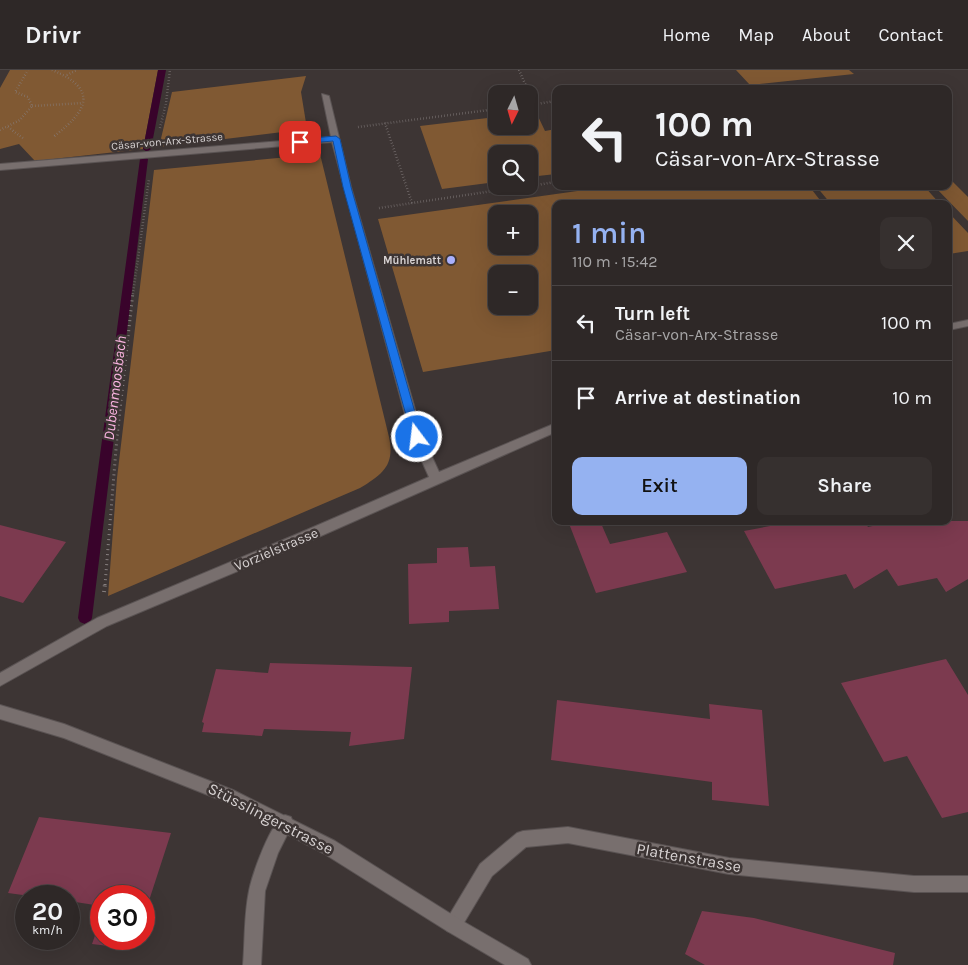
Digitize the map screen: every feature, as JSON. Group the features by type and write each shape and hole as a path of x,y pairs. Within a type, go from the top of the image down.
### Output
{"street":[{"path":"325,96 354,212 417,437 436,479"},
{"name":"Cäsar-von-Arx-Strasse","path":"3,166 154,153 335,134"},
{"path":"952,326 968,323"},
{"name":"Vorzielstrasse","path":"0,680 102,622 300,539 552,429"},
{"name":"Stüsslingerstrasse","path":"0,712 64,731 209,786 329,846 454,925 522,965"},
{"path":"252,965 257,892 271,850 285,823"},
{"name":"Plattenstrasse","path":"454,925 486,870 522,839 568,835 729,866 914,884 968,884"}],"path":[{"path":"28,70 15,92 28,97 32,106"},
{"path":"50,140 75,119 84,103 83,90 76,81 52,70"},
{"path":"66,76 77,70"},
{"path":"102,622 113,468 138,250 154,153 166,103 170,70"},
{"path":"519,70 526,85"},
{"path":"538,103 552,102"},
{"path":"0,130 20,120 32,106 84,103"},
{"path":"335,134 385,123 488,110"},
{"path":"385,123 412,203"},
{"path":"3,166 20,153 35,146 8,126"},
{"path":"538,185 552,183"},
{"path":"354,212 488,192"}],"shaded area":[{"path":"10,70 158,70 143,149 35,161 19,144 0,149 0,88"},
{"path":"736,70 849,70 854,74 750,85"},
{"path":"306,76 301,92 307,129 159,147 172,92"},
{"path":"538,116 545,131 552,130 552,174 538,176 538,145 488,145 488,183 442,189 420,126 488,118 488,135 538,135"},
{"path":"320,154 389,437 389,462 381,473 360,488 108,596 117,478 154,170"},
{"path":"952,181 968,197 968,221 952,205 952,200 948,200 938,190 952,190"},
{"path":"585,190 812,190 820,200 552,200 552,351 423,372 378,219"},
{"path":"819,190 928,190 936,200 828,200"},
{"path":"952,216 968,233 968,251 952,254"}],"building":[{"path":"952,521 968,521 968,579 946,592 937,578 898,586 887,569 854,589 846,574 775,589 744,531 776,525 867,525 868,527 877,525 952,525"},
{"path":"0,525 66,542 23,603 0,596"},
{"path":"570,525 602,525 610,544 667,532 687,572 596,593"},
{"path":"468,547 470,567 495,566 499,609 449,611 449,622 409,624 408,564 437,563 437,548"},
{"path":"946,659 968,695 968,812 942,818 907,756 884,762 841,683"},
{"path":"270,663 412,667 404,739 349,746 351,732 264,729 262,736 202,732 204,723 202,722 216,669 268,673"},
{"path":"557,700 710,719 709,704 762,710 769,806 712,800 712,782 551,760"},
{"path":"39,817 171,833 154,885 90,885 90,904 80,903 80,885 15,885 15,894 8,893"},
{"path":"702,911 754,918 895,953 893,965 705,965 685,954"}],"waterway":[{"name":"Dubenmoosbach","path":"147,149 162,70"},
{"name":"Dubenmoosbach","path":"85,618 144,159"}],"place":[{"name":"Mühlematt","path":"451,260"}],"route":[{"path":"300,142 336,139 347,187 417,437"}]}
